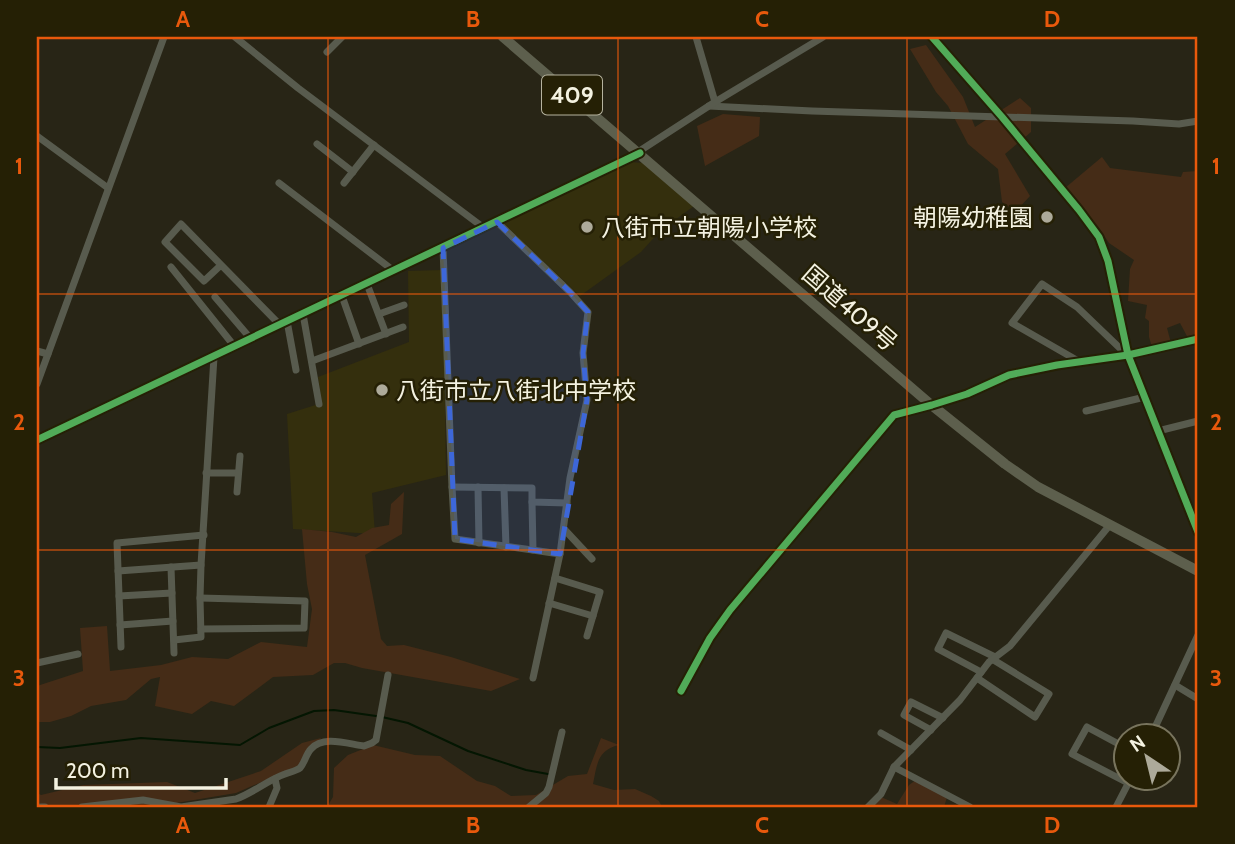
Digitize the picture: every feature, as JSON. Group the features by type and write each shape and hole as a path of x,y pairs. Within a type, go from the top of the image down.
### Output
{"highway":[{"name":"国道409号","path":"503,37 932,405 1029,482 1198,571"}],"street":[{"path":"37,384 164,37"},
{"path":"235,37 298,88 484,228"},
{"path":"327,52 342,37"},
{"path":"696,37 712,104"},
{"path":"37,440 639,153 712,104 823,37"},
{"path":"932,37 1002,117 1099,237 1108,261 1128,355 1198,532"},
{"path":"712,104 826,112 1179,124 1198,121"},
{"path":"37,136 108,188"},
{"path":"317,144 353,172"},
{"path":"344,183 374,145"},
{"path":"279,183 394,271"},
{"path":"497,222 588,312 583,353 587,400 560,554 533,678"},
{"path":"222,265 204,281 165,242 181,224 283,323 296,370"},
{"path":"443,248 455,539 560,554"},
{"path":"171,267 234,347"},
{"path":"367,284 386,334"},
{"path":"1080,362 1012,323 1042,284 1077,307 1128,355"},
{"path":"342,296 359,344"},
{"path":"215,297 251,339"},
{"path":"379,314 404,305"},
{"path":"303,314 319,404"},
{"path":"312,361 403,327"},
{"path":"681,691 710,638 730,610 894,415 967,394 1009,375 1128,355 1198,339"},
{"path":"37,351 48,354"},
{"path":"174,640 201,636 201,565 214,357"},
{"path":"1086,411 1144,397"},
{"path":"1158,431 1198,421"},
{"path":"237,492 240,456"},
{"path":"206,473 238,473"},
{"path":"452,487 532,488 533,550"},
{"path":"478,487 479,543"},
{"path":"504,488 506,547"},
{"path":"533,502 567,503"},
{"path":"868,807 881,794 894,767 960,700 994,658 1010,646 1110,526"},
{"path":"564,529 592,559"},
{"path":"121,647 117,543 204,535"},
{"path":"118,571 201,565"},
{"path":"172,567 174,653"},
{"path":"555,578 600,592 587,636"},
{"path":"119,596 172,593"},
{"path":"200,598 305,601 304,628 201,629"},
{"path":"549,603 593,616"},
{"path":"120,625 173,621"},
{"path":"946,633 994,658 1049,694 1035,717 979,675 938,649 946,633"},
{"path":"1158,722 1198,635"},
{"path":"37,663 78,654"},
{"path":"82,807 143,800 181,807 236,799 297,770 310,749 322,742 364,746 373,743 376,740 388,675"},
{"path":"1175,685 1198,699"},
{"path":"931,730 904,715 911,702 943,718"},
{"path":"1112,740 1087,727 1072,754 1112,772"},
{"path":"529,807 546,793 549,787 562,732"},
{"path":"881,733 911,750"},
{"path":"894,767 960,805 970,807"},
{"path":"269,807 277,788 275,779"},
{"path":"37,807 45,807"}],"highlighted area":[{"path":"497,222 570,292 588,312 583,353 587,400 560,554 455,539 443,248"}],"shaded area":[{"path":"926,45 963,97 975,127 1020,98 1031,108 1031,132 1005,154 1030,196 1015,212 1002,202 998,169 968,144 948,106 936,92 910,49"},
{"path":"723,114 760,117 759,136 705,166 697,126"},
{"path":"1102,157 1110,168 1181,177 1183,172 1198,171 1198,335 1188,338 1180,323 1167,328 1171,343 1152,347 1149,321 1145,318 1147,305 1128,301 1130,269 1134,260 1109,243 1065,188"},
{"name":"八街市立朝陽小学校","path":"630,162 644,163 694,206 660,231 641,252 580,296 503,223"},
{"name":"八街市立八街北中学校","path":"443,270 446,475 372,493 375,534 293,529 287,414 322,403 318,377 409,342 408,271"},
{"path":"404,492 402,534 365,555 381,639 387,646 404,645 520,679 491,691 334,663 313,675 273,677 234,706 211,701 192,714 155,706 160,677 151,679 126,700 91,706 50,722 37,722 37,686 83,671 80,628 107,626 110,671 161,665 192,657 228,659 261,642 307,647 312,609 302,529 356,537 372,528 389,525 391,504"},
{"path":"321,738 305,763 236,793 152,807 49,807 37,802 37,793 41,795 83,785 167,782 195,793 261,771 302,743"},
{"path":"601,738 619,745 602,755 593,784 614,790 635,789 659,801 662,807 327,807 333,797 334,768 348,755 373,745 415,755 440,756 477,781 495,786 511,796 536,795 568,776 587,774"},
{"path":"916,780 947,797 944,807 870,807 881,797 897,804 909,785"}],"waterway":[{"path":"37,747 60,748 141,738 240,745 269,728 314,711 334,710 376,716"},
{"path":"382,717 408,723 468,751 526,770 548,774"}],"cycle path":[{"path":"932,37 1002,117 1099,237 1108,261 1128,355 1198,532"},
{"path":"37,440 640,153"},
{"path":"681,691 710,638 730,610 894,415 967,394 1009,375 1128,355 1198,339"}],"place":[{"name":"朝陽幼稚園","path":"1047,217"},
{"name":"八街市立朝陽小学校","path":"587,227"},
{"name":"八街市立八街北中学校","path":"382,390"}]}
